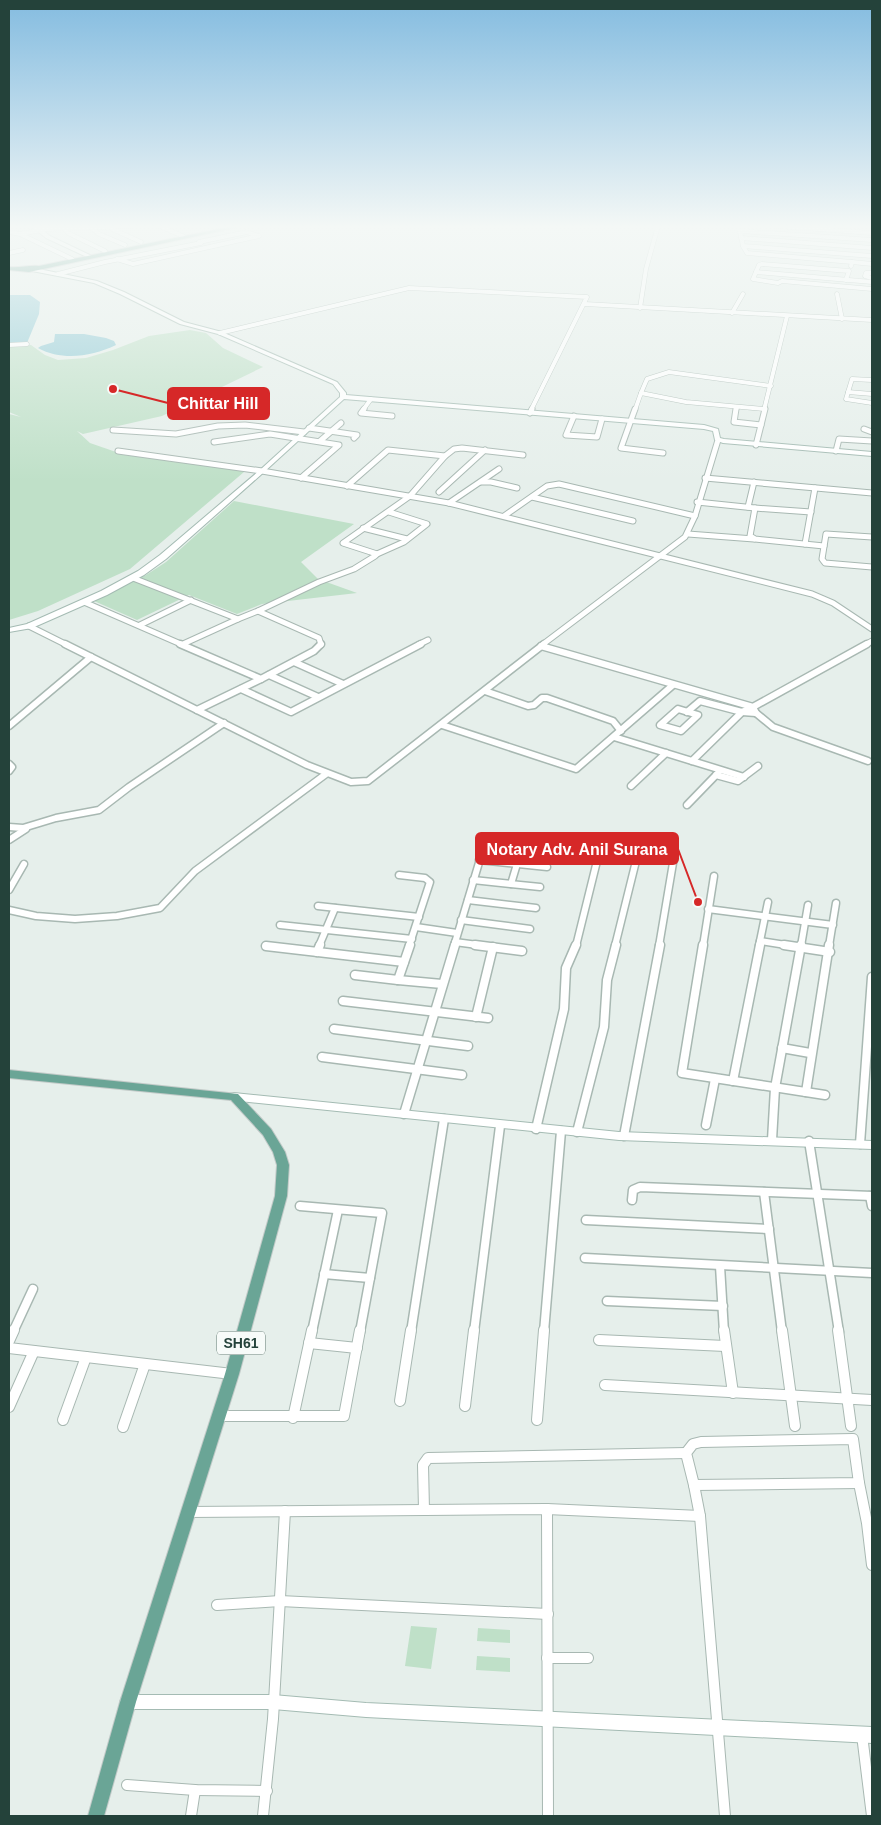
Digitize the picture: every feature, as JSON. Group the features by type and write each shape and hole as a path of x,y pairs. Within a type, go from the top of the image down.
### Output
{"main road":[{"path":"9,1074 234,1097"},
{"name":"SH61","path":"96,1816 128,1702 232,1374 281,1196 284,1166 280,1152 272,1139 234,1097"}],"street":[{"path":"158,311 182,323 220,334 335,383 343,393 343,397"},
{"path":"220,334 314,311"},
{"path":"530,413 581,311"},
{"path":"698,311 872,320"},
{"path":"840,311 842,319"},
{"path":"756,445 787,316"},
{"path":"9,345 27,344"},
{"path":"663,453 621,448 647,379 665,372 754,382 771,386"},
{"path":"872,380 855,378 850,382 846,400 872,404"},
{"path":"754,382 772,380"},
{"path":"850,382 872,384"},
{"path":"848,392 872,394"},
{"path":"641,394 686,402 765,409"},
{"path":"9,630 29,626 133,578 163,557 343,397 714,429 718,440 688,534 662,556 541,646 373,780 361,783 351,782 326,774 29,626"},
{"path":"371,399 361,411 362,414 392,416"},
{"path":"737,407 734,422 761,425"},
{"path":"574,416 566,435 597,437 602,419"},
{"path":"320,441 340,423"},
{"path":"113,430 176,434 218,426 246,425 332,431 357,435 354,438"},
{"path":"864,429 872,432"},
{"path":"214,442 265,434 338,445 301,478"},
{"path":"836,451 839,439 872,441"},
{"path":"718,440 756,445 872,454"},
{"path":"377,554 343,543 410,496 445,456 454,449 485,450 523,455"},
{"path":"347,486 388,450 445,456"},
{"path":"439,492 485,450"},
{"path":"118,451 262,471 449,502 812,594 833,603 872,629"},
{"path":"449,502 499,469"},
{"path":"705,478 872,493"},
{"path":"480,482 491,482 517,488"},
{"path":"748,507 754,482"},
{"path":"504,516 547,486 558,484 695,516"},
{"path":"805,544 815,488"},
{"path":"532,497 633,521"},
{"path":"698,502 810,512"},
{"path":"754,539 750,536 756,508"},
{"path":"183,644 319,582 354,570 377,554 385,552 407,539 426,524 389,512"},
{"path":"364,528 407,539"},
{"path":"688,534 824,546"},
{"path":"872,537 829,534 825,536 822,559 826,562 872,568"},
{"path":"133,578 238,619"},
{"path":"140,625 191,600"},
{"path":"84,602 261,679"},
{"path":"197,710 294,662 320,645 319,638 258,611"},
{"path":"241,689 291,712 428,640"},
{"path":"700,701 742,712 755,710 872,641"},
{"path":"541,646 755,710 773,727 868,761"},
{"path":"9,726 91,657"},
{"path":"294,662 343,684"},
{"path":"269,675 318,697"},
{"path":"442,725 576,769 673,685"},
{"path":"485,691 528,706 534,705 542,698 547,698 613,721 621,731"},
{"path":"687,712 706,695"},
{"path":"678,709 687,712 698,715 681,731 660,725 678,709"},
{"path":"692,761 742,712"},
{"path":"9,840 28,827 56,818 89,813 105,807 133,784 224,724"},
{"path":"614,737 692,761 736,782 758,766"},
{"path":"631,786 666,753"},
{"path":"9,764 12,767 9,771"},
{"path":"686,805 718,773"},
{"path":"9,910 36,916 74,920 154,911 160,908 195,871 326,774"},
{"path":"9,827 28,827"},
{"path":"404,1114 483,848 548,857"},
{"path":"577,1132 604,1027 608,980 638,853"},
{"path":"536,1129 564,1009 566,968 578,941 599,854"},
{"path":"479,860 547,867"},
{"path":"624,1136 631,1087 666,914 673,863"},
{"path":"9,890 24,864"},
{"path":"511,884 516,864"},
{"path":"398,980 420,917 430,880 399,875"},
{"path":"714,876 682,1073 825,1095"},
{"path":"473,880 540,888"},
{"path":"468,900 536,908"},
{"path":"733,1081 768,902"},
{"path":"806,1092 810,1053 830,952 836,903"},
{"path":"772,1140 775,1088 802,948 808,904"},
{"path":"318,906 420,917"},
{"path":"317,952 335,908"},
{"path":"708,909 833,924"},
{"path":"461,920 530,929"},
{"path":"280,925 412,940"},
{"path":"416,927 457,933"},
{"path":"760,941 830,952"},
{"path":"454,942 522,951"},
{"path":"266,946 404,962"},
{"path":"476,1017 493,947"},
{"path":"354,974 442,984"},
{"path":"234,1097 404,1114 500,1126 624,1136 866,1144 872,978"},
{"path":"343,1001 488,1018"},
{"path":"334,1029 468,1046"},
{"path":"782,1048 810,1053"},
{"path":"322,1057 462,1075"},
{"path":"706,1125 715,1079"},
{"path":"400,1401 444,1119"},
{"path":"465,1406 500,1126"},
{"path":"537,1420 561,1131"},
{"path":"810,1141 851,1426"},
{"path":"632,1200 633,1190 640,1187 871,1196 872,1206"},
{"path":"764,1192 795,1426"},
{"path":"218,1416 293,1418 344,1416 382,1214 300,1206"},
{"path":"293,1418 338,1210"},
{"path":"586,1220 768,1229"},
{"path":"584,1258 872,1273"},
{"path":"720,1266 725,1346 733,1393"},
{"path":"324,1274 370,1278"},
{"path":"9,1341 33,1289"},
{"path":"606,1301 722,1306"},
{"path":"599,1340 725,1346"},
{"path":"309,1343 356,1348"},
{"path":"9,1348 232,1374"},
{"path":"9,1407 34,1351"},
{"path":"63,1420 86,1357"},
{"path":"123,1427 145,1364"},
{"path":"605,1385 791,1397 872,1400"},
{"path":"686,1453 693,1444 701,1442 853,1439 859,1483 870,1523 872,1565"},
{"path":"686,1453 700,1516 725,1816"},
{"path":"424,1510 423,1465 428,1458 686,1453"},
{"path":"694,1485 859,1483"},
{"path":"188,1512 547,1509 700,1516"},
{"path":"547,1509 548,1816"},
{"path":"264,1816 285,1511"},
{"path":"217,1605 280,1601 548,1614"},
{"path":"547,1658 588,1658"},
{"path":"128,1702 273,1702 366,1710 867,1734 872,1816"},
{"path":"127,1785 195,1790 267,1791"},
{"path":"191,1816 195,1790"}],"green space":[{"path":"190,330 206,333 223,348 263,367 162,416 83,434 77,431 90,443 116,452 232,468 244,472 130,569 38,611 9,620 9,414 21,417 9,412 9,346 31,345 45,355 58,360 86,358 149,336"},
{"path":"234,501 354,524 301,562 318,579 357,593 262,604 237,614 189,595 137,620 94,601 146,575 166,562"},
{"path":"411,1626 437,1628 431,1669 405,1666"},
{"path":"478,1628 510,1630 510,1643 477,1641"},
{"path":"477,1656 510,1658 510,1672 476,1670"}],"water":[{"path":"9,311 39,311 27,343 9,344"},
{"path":"55,334 84,334 106,338 114,341 116,345 87,355 77,356 57,355 38,348 54,342"}],"place":[{"name":"Chittar Hill","path":"113,389"},
{"name":"Notary Adv. Anil Surana","path":"698,902"}]}
